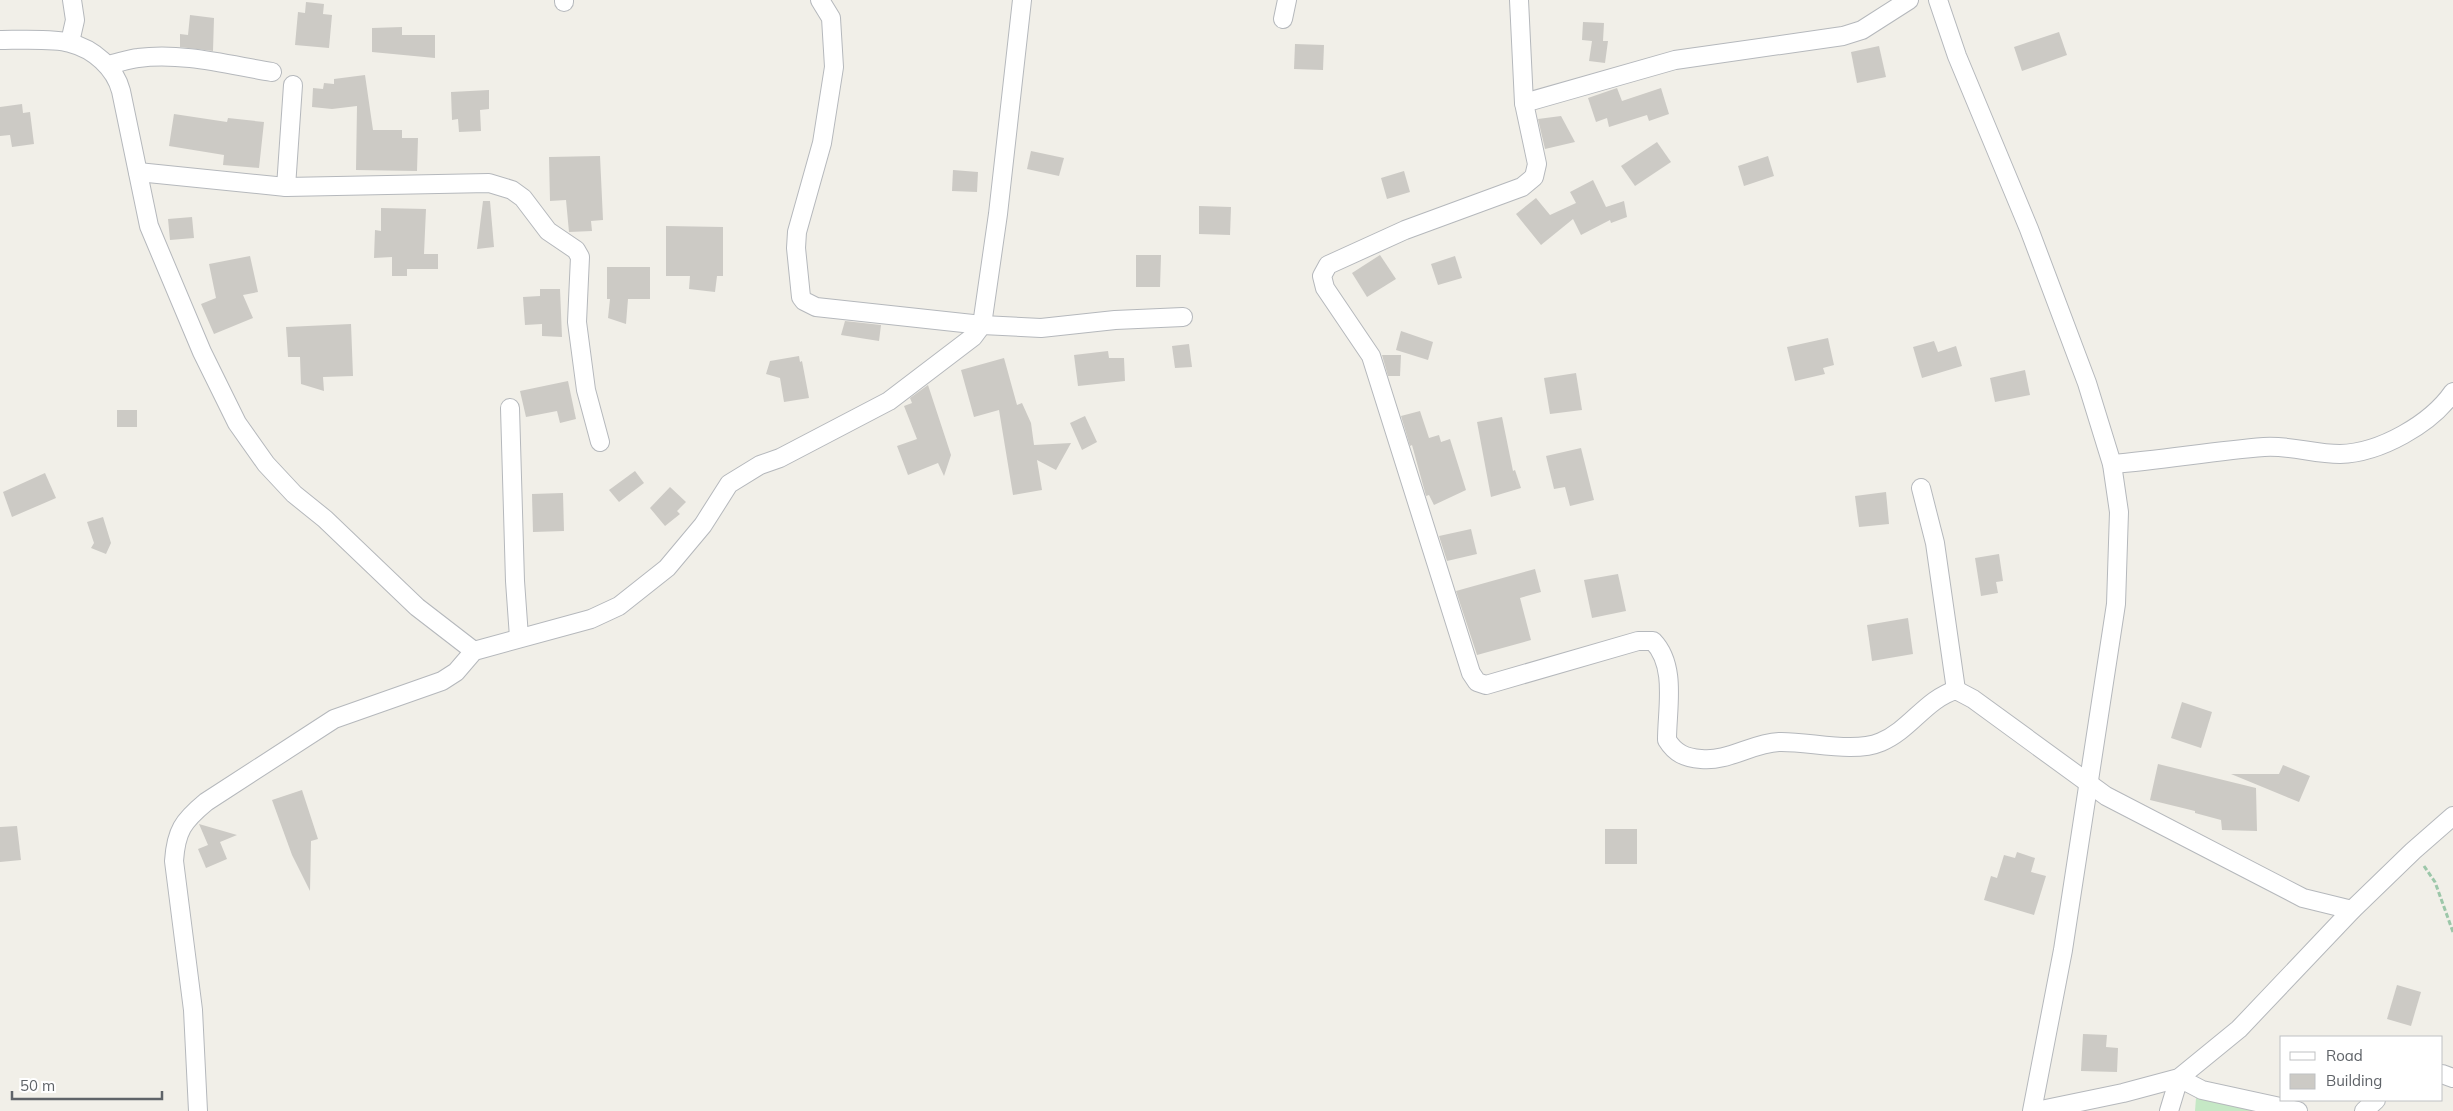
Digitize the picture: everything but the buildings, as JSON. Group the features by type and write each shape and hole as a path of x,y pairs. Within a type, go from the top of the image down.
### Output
{"street":[{"path":"70,42 75,20 72,0"},
{"path":"820,0 831,18 834,67 822,143 797,232 796,248 801,296 804,301 816,307 982,325 1040,328 1115,320 1183,317"},
{"path":"198,1111 193,1010 174,861 176,839 187,817 206,802 334,719 442,681 456,672 474,651 519,637 551,631 591,619 619,606 667,568 703,525 729,484 760,465 780,458 889,401 974,337 982,325 998,214 1022,0"},
{"path":"1283,19 1288,0"},
{"path":"1519,0 1524,103 1536,164 1534,177 1522,187 1405,230 1328,265 1322,276 1325,288 1372,356 1468,664 1477,682 1486,685 1638,641 1653,642 1662,651 1668,667 1667,740 1673,750 1685,757 1703,760 1733,755 1753,747 1778,742 1860,746 1882,742 1944,694 1956,690 1973,699 2106,796 2303,898 2352,910"},
{"path":"1524,103 1675,60 1843,36 1862,30 1909,0"},
{"path":"1938,0 1957,56 2029,229 2084,374 2112,464 2119,512 2116,604 2063,950 2032,1111"},
{"path":"0,40 70,42 108,65 118,79 149,226 202,352 238,423 266,464 294,494 325,519 417,607 474,651"},
{"path":"108,65 138,58 162,57 184,58 272,72"},
{"path":"286,187 293,85"},
{"path":"138,172 286,187 489,183 512,190 523,198 548,231 576,250 580,257 577,322 586,390 600,442"},
{"path":"2112,464 2274,446 2339,454 2360,452 2416,428 2442,408 2453,392"},
{"path":"510,408 515,581 519,637"},
{"path":"1921,488 1935,543 1956,690"},
{"path":"2036,1111 2123,1093 2179,1078 2239,1028 2352,910 2412,851 2453,816"},
{"path":"2169,1111 2179,1078"},
{"path":"2179,1078 2202,1090 2298,1111"},
{"path":"2364,1111 2375,1101"}],"path":[{"path":"2412,851 2435,882 2453,932"}],"green space":[{"path":"2196,1098 2263,1111 2195,1111"}]}
